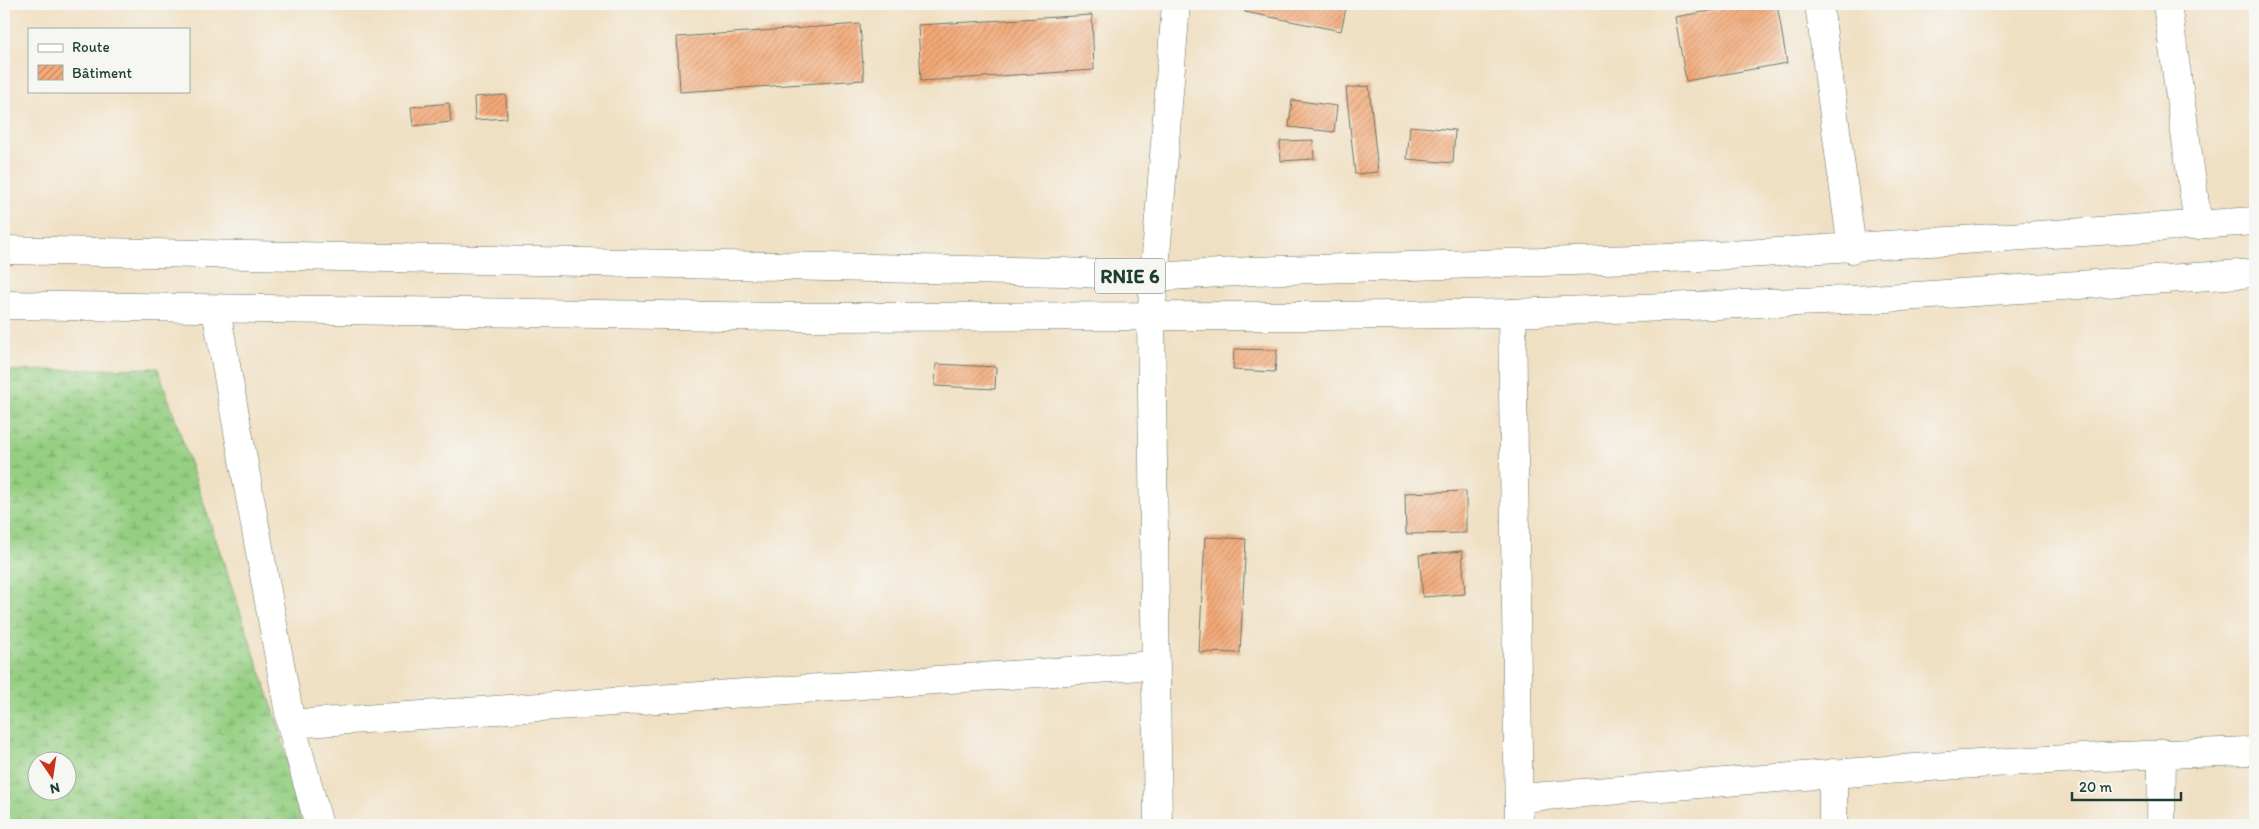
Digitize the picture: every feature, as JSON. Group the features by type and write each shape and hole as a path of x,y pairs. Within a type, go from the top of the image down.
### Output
{"main road":[{"path":"1158,825 1151,318 1176,4"},
{"path":"1819,4 1852,249"},
{"path":"2167,4 2198,225"},
{"name":"RNIE 6","path":"4,250 1064,272 1154,277 1262,271 1699,258 2255,221"},
{"name":"RNIE 6","path":"4,306 789,317 1151,318 1512,313 1872,299 2255,273"},
{"path":"216,310 291,724 320,825"},
{"path":"1512,313 1519,825"},
{"path":"291,724 1156,665"},
{"path":"1520,798 1833,773 2162,753 2255,751"},
{"path":"2161,825 2162,753"},
{"path":"1833,773 1833,825"}],"green space":[{"path":"158,368 280,730 302,825 4,825 4,371"}],"building":[{"path":"1246,4 1347,4 1341,31 1245,12"},
{"path":"1750,4 1777,4 1787,63 1686,81 1675,17"},
{"path":"1092,15 1094,70 921,81 918,25"},
{"path":"860,24 864,80 680,92 677,37"},
{"path":"1369,86 1378,172 1355,174 1346,88"},
{"path":"506,95 507,118 475,120 474,97"},
{"path":"1292,100 1337,106 1334,132 1289,127"},
{"path":"449,103 451,122 413,126 411,107"},
{"path":"1410,126 1455,130 1453,163 1407,159"},
{"path":"1313,140 1314,159 1281,161 1280,141"},
{"path":"1234,349 1277,350 1275,372 1233,370"},
{"path":"936,364 996,367 995,389 935,386"},
{"path":"1466,491 1466,533 1406,534 1405,493"},
{"path":"1205,537 1246,539 1240,653 1199,652"},
{"path":"1462,551 1465,594 1423,597 1419,555"}]}
